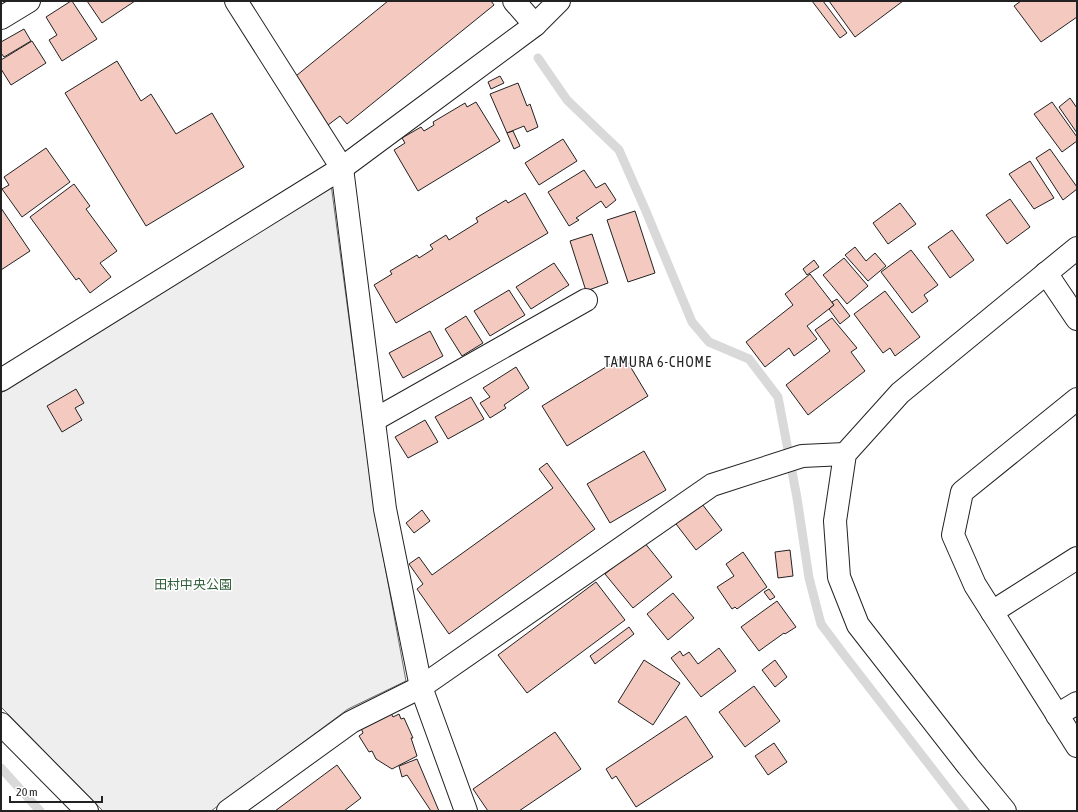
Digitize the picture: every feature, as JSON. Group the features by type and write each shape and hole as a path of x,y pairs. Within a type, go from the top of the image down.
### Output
{"street":[{"path":"1,18 28,1"},
{"path":"236,1 342,168 385,509 421,687 466,811"},
{"path":"514,1 535,25"},
{"path":"1,380 342,168 535,25 559,1"},
{"path":"1005,811 858,625 839,577 835,521 846,454 900,393 1077,248"},
{"path":"1046,273 1077,319"},
{"path":"374,420 586,300"},
{"path":"1077,398 962,492 953,535 975,585 1077,746"},
{"path":"228,811 351,722 421,687 712,485 802,456 846,454"},
{"path":"992,612 1077,558"},
{"path":"1057,715 1077,703"},
{"path":"1,724 87,811"}],"green space":[{"name":"田村中央公園","path":"331,184 374,506 406,681 348,709 211,811 103,811 1,707 1,393"}],"building":[{"path":"71,1 97,39 62,61 49,40 57,35 46,17"},
{"path":"87,1 135,1 102,23"},
{"path":"388,1 491,1 494,5 347,124 340,116 328,125 291,80"},
{"path":"812,1 823,1 847,33 840,38"},
{"path":"829,1 903,1 855,37"},
{"path":"1021,1 1075,1 1077,3 1077,17 1041,42 1014,6"},
{"path":"24,29 31,41 4,57 1,53 1,42"},
{"path":"32,41 46,63 11,85 1,69 1,60"},
{"path":"117,61 141,101 151,94 176,134 212,113 244,167 146,226 65,93"},
{"path":"500,76 504,83 491,89 488,82"},
{"path":"518,83 527,106 530,104 538,127 527,132 524,126 507,133 490,94"},
{"path":"1070,98 1077,108 1077,133 1059,107"},
{"path":"476,102 500,141 418,191 394,150 405,143 402,138 421,127 424,131 434,125 433,122 465,103 467,107"},
{"path":"1052,102 1077,137 1077,141 1062,152 1034,114"},
{"path":"513,131 520,146 514,149 507,133"},
{"path":"563,139 577,161 539,185 525,163"},
{"path":"46,148 70,182 22,217 2,189 9,185 4,177"},
{"path":"1050,149 1077,187 1077,189 1063,200 1036,158"},
{"path":"1030,161 1054,198 1034,209 1009,174"},
{"path":"584,170 596,188 605,183 616,200 606,208 601,201 576,218 579,220 569,226 548,192"},
{"path":"74,184 90,206 86,209 117,251 100,263 111,277 90,293 79,278 76,280 30,217"},
{"path":"525,193 548,233 396,323 374,285 392,274 390,271 417,255 419,258 433,249 430,245 446,235 449,240 478,222 476,218 506,200 508,203"},
{"path":"1010,199 1030,227 1007,244 986,215"},
{"path":"900,203 916,224 888,244 873,223"},
{"path":"1,208 30,251 1,270"},
{"path":"635,211 655,273 628,282 607,220"},
{"path":"952,230 974,260 950,278 928,247"},
{"path":"592,234 608,283 586,291 570,241"},
{"path":"855,247 866,261 875,253 886,266 868,281 845,255"},
{"path":"911,250 938,285 924,295 928,301 912,313 881,272"},
{"path":"844,258 868,286 847,304 823,275"},
{"path":"814,260 819,267 807,275 803,269"},
{"path":"554,263 569,285 531,309 516,287"},
{"path":"810,274 834,305 807,326 817,339 794,356 789,348 765,367 746,342 793,305 785,294"},
{"path":"509,290 525,315 490,336 474,311"},
{"path":"885,291 920,337 895,356 890,348 883,353 854,314"},
{"path":"837,299 850,316 840,324 829,309 834,305 832,302"},
{"path":"466,316 483,343 462,356 445,329"},
{"path":"832,318 857,348 851,352 865,371 808,415 786,385 830,351 815,330"},
{"path":"430,331 443,356 403,378 389,353"},
{"path":"624,356 648,396 567,446 542,406"},
{"path":"516,367 529,388 504,405 506,408 490,418 480,403 490,397 483,388"},
{"path":"76,389 84,403 75,408 82,420 62,432 47,406"},
{"path":"471,397 484,419 448,439 435,417"},
{"path":"425,420 438,442 408,458 395,437"},
{"path":"644,451 666,490 610,523 587,484"},
{"path":"547,463 595,529 449,634 417,589 423,584 409,564 419,557 432,575 553,488 539,469"},
{"path":"699,500 722,530 696,550 673,520"},
{"path":"422,510 430,521 414,533 406,523"},
{"path":"644,542 672,577 633,608 605,574"},
{"path":"790,550 793,576 778,578 775,552"},
{"path":"743,552 767,587 737,609 735,607 732,609 717,587 734,576 726,564"},
{"path":"596,582 625,620 527,693 498,655"},
{"path":"769,589 775,597 770,600 764,592"},
{"path":"673,593 694,618 668,640 647,614"},
{"path":"777,601 796,627 785,634 784,633 759,651 741,627"},
{"path":"629,627 634,634 595,664 590,656"},
{"path":"719,648 736,671 701,697 671,658 680,651 683,656 689,652 698,664"},
{"path":"644,660 680,683 653,725 618,702"},
{"path":"775,660 787,677 775,687 762,670"},
{"path":"754,686 780,721 745,747 719,712"},
{"path":"391,713 393,717 399,714 401,719 404,718 413,738 411,738 417,756 392,769 376,759 372,751 369,752 359,736 363,733 361,728"},
{"path":"686,716 713,757 636,807 616,776 612,779 606,769"},
{"path":"555,732 581,769 519,811 488,811 473,789"},
{"path":"774,743 787,762 768,775 755,756"},
{"path":"417,759 439,811 431,811 407,775 402,777 399,766"},
{"path":"337,765 361,798 344,811 275,811"}],"waterway":[{"path":"538,58 567,100 619,150 692,322 709,342 749,359 778,397 797,498 809,578 821,624 965,811"},
{"path":"1,768 40,811"}],"district":[{"name":"TAMURA 6-CHOME","path":"658,362"}]}
